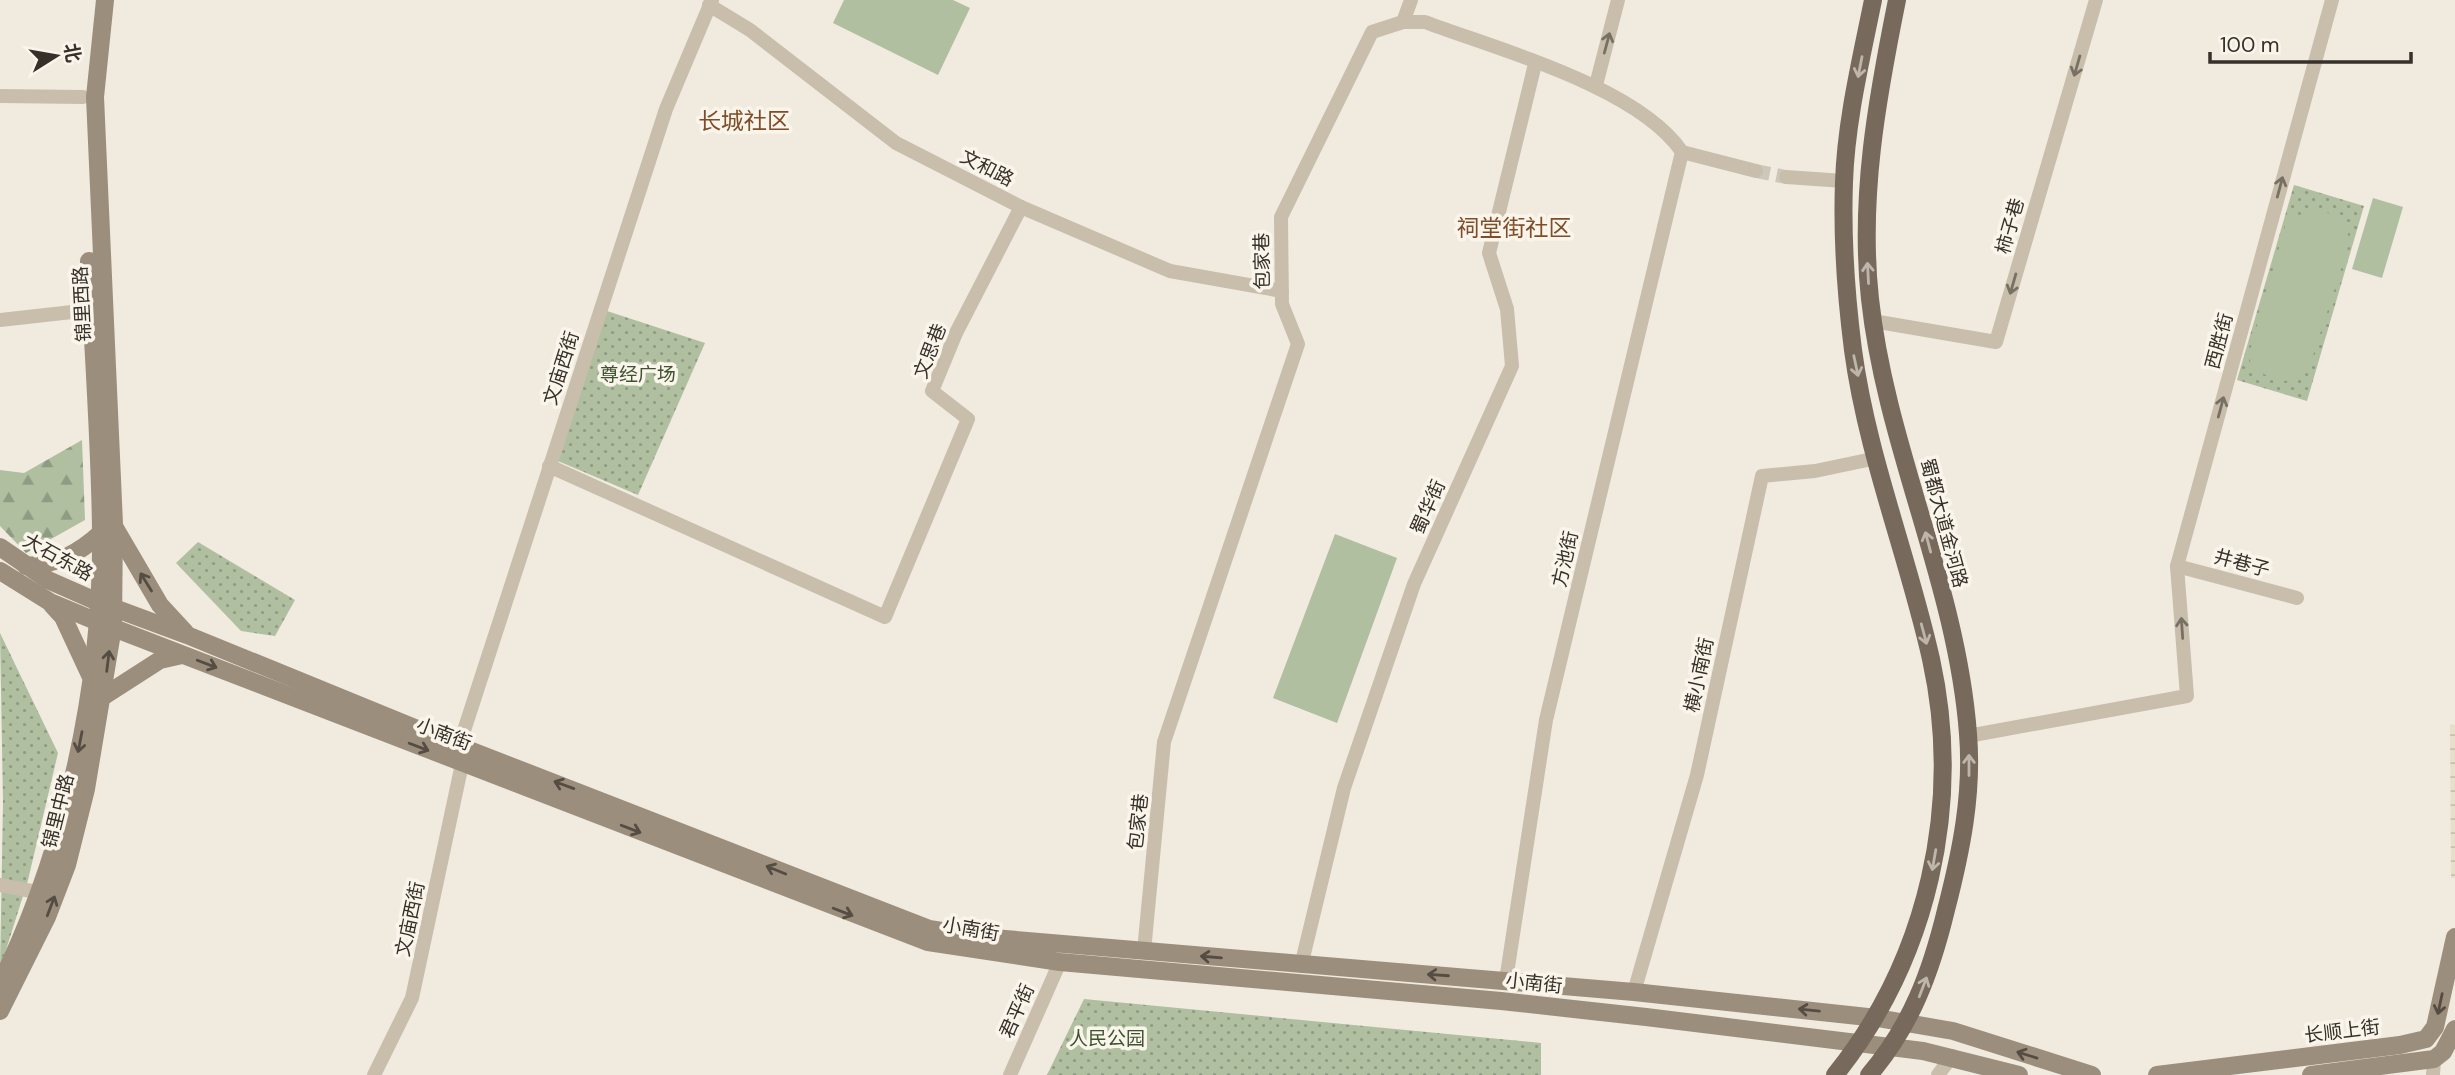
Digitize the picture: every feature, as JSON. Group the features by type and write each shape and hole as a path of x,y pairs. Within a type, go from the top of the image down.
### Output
{"main road":[{"name":"锦里西路","path":"96,0 83,97 97,309 107,529 106,604"},
{"name":"锦里西路","path":"97,309 95,97 105,0"},
{"path":"1835,1075 1877,1018 1902,967 1930,885 1937,845 1941,744 1931,658 1877,458 1853,351 1844,181 1856,87 1873,0"},
{"name":"蜀都大道金河路","path":"1870,1075 1893,1048 1908,1023 1935,951 1959,859 1969,792 1968,736 1959,663 1889,399 1873,321 1866,231 1868,174 1875,114 1897,0"},
{"path":"26,566 59,561 80,552 107,529 160,605 187,635"},
{"name":"大石东路","path":"0,547 48,580 106,604"},
{"name":"大石东路","path":"0,571 50,602 105,625"},
{"path":"50,602 63,617 90,676"},
{"name":"小南街","path":"106,604 459,746 929,929 981,937 1301,966 1634,992 1877,1018"},
{"name":"锦里中路","path":"0,1012 47,917 67,865 86,789 103,696 106,604"},
{"name":"小南街","path":"105,625 909,937 954,948 1060,962 1501,1000 1893,1048"},
{"name":"锦里中路","path":"0,984 41,893 64,819 90,676 105,625"},
{"path":"103,696 160,660 182,654"},
{"name":"长顺上街","path":"2157,1075 2400,1045 2426,1038 2437,1020 2455,937"},
{"path":"1877,1018 1953,1031 2092,1075"},
{"name":"长顺上街","path":"2311,1075 2433,1067 2455,1029"},
{"path":"1893,1048 1952,1056 2019,1075"}],"street":[{"path":"1403,22 1411,0"},
{"path":"1596,85 1618,0"},
{"name":"柿子巷","path":"1873,321 1996,342 2096,0"},
{"name":"西胜街","path":"1968,736 2187,696 2177,566 2332,0"},
{"name":"文和路","path":"711,3 896,143 1021,207 1170,271 1282,291"},
{"name":"文庙西街","path":"459,746 666,109 711,3"},
{"name":"包家巷","path":"1144,951 1164,743 1298,344 1282,303 1281,217 1372,32 1403,22 1425,22 1596,85 1669,133 1682,152"},
{"name":"蜀华街","path":"1301,966 1344,788 1413,584 1513,366 1507,309 1489,254 1535,64"},
{"path":"0,96 83,97"},
{"path":"1682,152 1756,171"},
{"name":"方池街","path":"1506,980 1546,720 1682,152"},
{"path":"1786,177 1844,181"},
{"name":"文思巷","path":"549,466 885,617 968,419 932,391 956,333 1021,207"},
{"path":"0,320 97,309"},
{"name":"横小南街","path":"1634,992 1697,775 1762,476 1815,471 1877,458"},
{"name":"井巷子","path":"2177,566 2297,598"},
{"name":"文庙西街","path":"374,1075 412,998 462,764"},
{"path":"3,885 41,893"},
{"name":"君平街","path":"1010,1075 1060,962"},
{"path":"1938,1075 1952,1056"}],"green space":[{"path":"844,0 953,0 970,8 938,75 833,23"},
{"path":"2294,185 2364,206 2307,401 2237,380"},
{"path":"2373,198 2403,207 2382,278 2352,269"},
{"path":"2322,210 2344,226 2348,237 2347,251 2308,371 2294,380 2279,380 2251,365 2249,354 2286,223 2294,216"},
{"name":"尊经广场","path":"607,311 705,343 638,495 558,461"},
{"path":"82,440 85,520 26,553 0,526 0,470 24,473"},
{"path":"1335,534 1397,558 1337,723 1273,698"},
{"path":"198,542 295,600 275,636 241,631 176,563"},
{"path":"0,633 58,753 28,880 0,969 3,802"},
{"name":"人民公园","path":"1084,999 1541,1043 1541,1075 1047,1075"}],"shaded area":[{"path":"2450,724 2455,725 2455,878 2451,878"}],"tunnel":[{"path":"1756,171 1786,177"}],"district":[{"name":"长城社区","path":"744,121"},
{"name":"祠堂街社区","path":"1514,228"}]}
